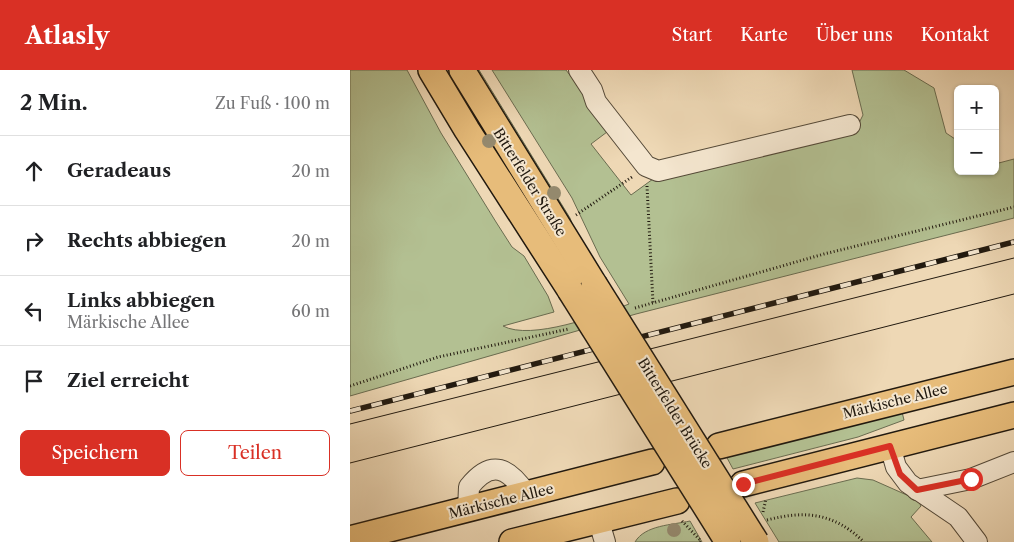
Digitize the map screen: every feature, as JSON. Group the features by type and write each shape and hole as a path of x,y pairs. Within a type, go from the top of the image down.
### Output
{"main road":[{"name":"Bitterfelder Straße","path":"431,70 467,130 570,290"},
{"name":"Bitterfelder Straße","path":"465,75 467,130"},
{"name":"Bitterfelder Straße","path":"465,75 594,284"},
{"name":"Bitterfelder Brücke","path":"594,284 756,542"},
{"name":"Bitterfelder Brücke","path":"570,290 728,542"},
{"name":"Märkische Allee","path":"719,446 1014,372"},
{"path":"743,484 1007,416 989,378"},
{"name":"Märkische Allee","path":"350,539 652,462"},
{"path":"512,542 602,532 675,502"}],"lane":[{"path":"579,70 592,90 596,102 646,166 658,171 850,125"},
{"path":"890,446 900,474 917,490 958,517 978,542"},
{"path":"917,490 971,479 1014,462"},
{"path":"468,510 469,486 486,470 497,469 510,473 527,495"}],"path":[{"path":"646,166 653,303"},
{"path":"576,214 613,192"},
{"path":"626,311 824,254 1014,207"},
{"path":"350,386 438,357 573,328"},
{"path":"675,502 680,520 702,541"},
{"path":"767,520 809,514 833,520 847,528 864,542"}],"green space":[{"path":"350,70 407,70 441,133 496,222 512,247 524,256 548,296 554,312 503,326 515,330 548,329 566,325 629,304 600,257 572,198 492,70 566,70 611,129 591,144 631,195 653,179 856,129 863,115 852,70 904,70 934,88 946,133 954,138 954,175 999,175 999,163 1014,159 1014,218 636,314 350,396"},
{"path":"473,70 479,70 570,218 575,232"},
{"path":"902,412 904,420 858,437 733,469 726,456"},
{"path":"857,478 873,480 918,500 921,506 911,517 932,542 779,542 755,503"},
{"path":"690,521 702,542 635,542 639,536 652,529"}],"tram line":[{"path":"350,424 1014,258"},
{"path":"350,463 1014,294"}],"railway":[{"path":"350,411 1014,242"}],"route":[{"path":"743,484 890,446 900,474 917,490 971,479"}]}
